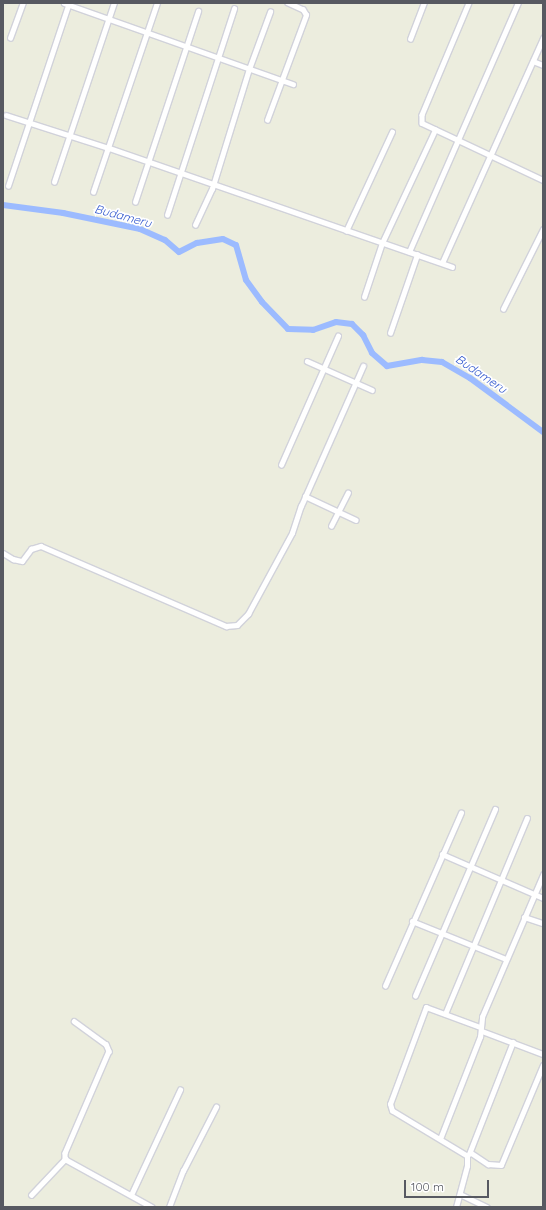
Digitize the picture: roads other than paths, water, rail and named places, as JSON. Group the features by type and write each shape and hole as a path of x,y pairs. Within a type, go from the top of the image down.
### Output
{"street":[{"path":"10,38 23,3"},
{"path":"54,182 114,3"},
{"path":"93,192 157,3"},
{"path":"268,120 281,80 306,15 303,10 288,3"},
{"path":"410,39 424,3"},
{"path":"470,3 422,115 422,123 543,180"},
{"path":"409,252 518,3"},
{"path":"8,186 67,4 216,58 294,84"},
{"path":"167,215 216,58 234,9"},
{"path":"135,202 198,11"},
{"path":"195,225 213,185 248,69 270,12"},
{"path":"442,263 543,38"},
{"path":"533,61 543,65"},
{"path":"6,115 109,148 179,174 452,267"},
{"path":"364,297 382,243 435,130"},
{"path":"346,231 392,132"},
{"path":"503,309 543,229"},
{"path":"390,333 417,255"},
{"path":"281,465 338,336"},
{"path":"306,361 372,390"},
{"path":"3,553 13,559 22,561 31,549 41,546 232,627 242,622 248,614 292,534 305,496 364,366"},
{"path":"331,526 348,493"},
{"path":"305,496 356,520"},
{"path":"415,996 495,809"},
{"path":"385,986 460,813"},
{"path":"445,1014 527,818"},
{"path":"442,854 543,898"},
{"path":"440,1139 506,959 543,874"},
{"path":"524,917 543,923"},
{"path":"412,921 506,959"},
{"path":"543,1054 474,1027 433,1008 424,1010 390,1104 392,1111 440,1139 488,1164 501,1165 543,1065"},
{"path":"31,1195 65,1159 65,1153 109,1051 106,1044 74,1021"},
{"path":"456,1207 468,1154 512,1042"},
{"path":"131,1195 180,1090"},
{"path":"169,1207 183,1170 216,1107"},
{"path":"65,1159 152,1207"},
{"path":"460,1194 487,1207"}],"waterway":[{"name":"Budameru","path":"3,205 63,213 140,229 165,240 179,252 197,243 223,239 236,245 246,280 262,302 288,329 313,330 336,322 352,324 363,335 372,353 387,366 422,360 442,362 470,378 543,432"}]}
